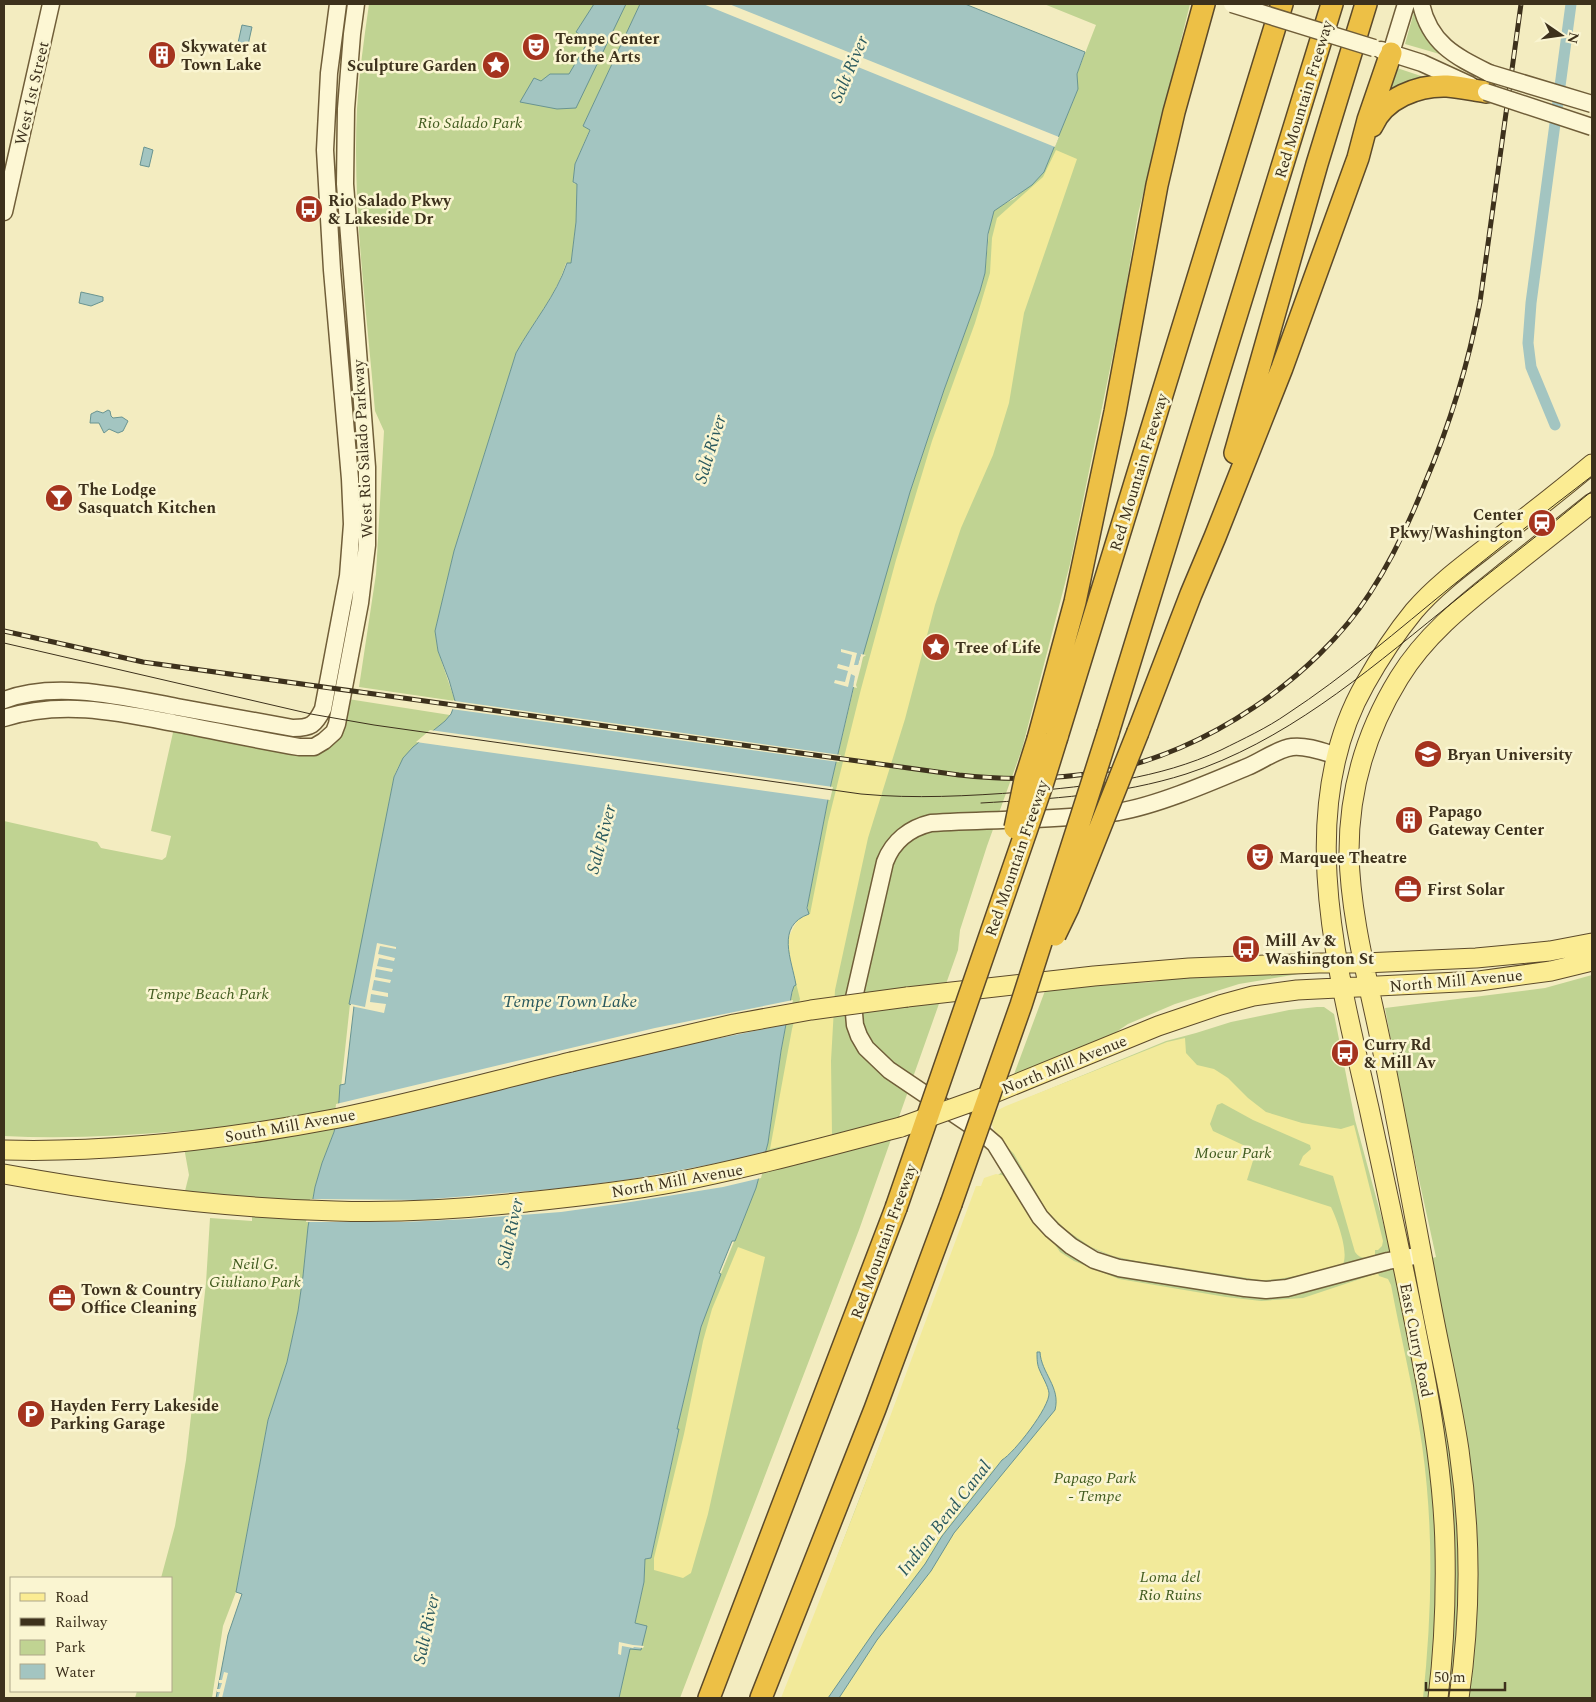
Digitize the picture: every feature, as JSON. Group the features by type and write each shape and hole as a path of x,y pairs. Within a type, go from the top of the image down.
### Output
{"highway":[{"path":"1047,738 1112,428 1157,186 1174,112 1204,4"},
{"name":"Red Mountain Freeway","path":"708,1698 896,1208 996,920 1025,780 1047,738 1282,4"},
{"name":"Red Mountain Freeway","path":"761,1698 875,1409 952,1204 1021,1005 1108,733 1332,4"},
{"path":"1021,1005 1068,908 1138,732 1190,594 1225,488 1309,191 1366,4"},
{"path":"1358,158 1382,51"},
{"path":"1190,594 1215,537 1282,368 1358,158 1373,122 1383,110 1400,97 1418,89 1487,83"}],"main road":[{"name":"East Curry Road","path":"1438,1698 1446,1605 1443,1503 1438,1455 1424,1370 1338,963 1329,904 1325,853 1328,813 1337,756 1347,720 1364,686 1415,610 1468,562 1592,464"},
{"name":"East Curry Road","path":"1459,1698 1463,1671 1469,1581 1459,1454 1364,963 1351,878 1349,850 1351,824 1357,780 1369,738 1398,678 1423,643 1448,618 1592,503"},
{"name":"North Mill Avenue","path":"571,1062 734,1024 811,1010 907,997 1094,976 1190,968 1364,963 1510,955 1550,951 1592,943"},
{"name":"North Mill Avenue","path":"4,1174 157,1198 233,1206 360,1212 485,1206 612,1193 734,1171 901,1126 982,1098 1158,1026 1220,1005 1297,990 1444,984 1519,977 1592,961"},
{"name":"South Mill Avenue","path":"4,1150 76,1151 181,1142 253,1133 340,1117 571,1062"}],"street":[{"name":"West 1st Street","path":"4,212 51,4"},
{"name":"West Rio Salado Parkway","path":"4,700 28,694 61,691 98,693 293,728 309,726 316,722 323,709 343,608 348,576 352,524 350,479 327,205 325,150 329,73 338,4"},
{"name":"West Rio Salado Parkway","path":"4,718 37,711 67,708 102,709 299,747 314,746 324,742 334,732 360,604 367,545 365,446 347,231 345,184 346,109 349,61 356,4"},
{"path":"1232,4 1487,83 1592,127"},
{"path":"1382,51 1406,4"},
{"path":"1421,4 1426,20 1439,42 1487,83 1592,104"},
{"path":"1337,756 1300,746 1286,748 1249,766 1180,793 1140,807 1117,812 938,822 921,825 902,838 889,852 885,862 855,991 853,1013 859,1036 866,1048 876,1059 995,1144 1040,1217 1071,1246 1094,1260 1140,1272 1266,1290 1287,1288 1422,1255"}],"green space":[{"name":"Rio Salado Park","path":"369,4 640,4 583,126 590,129 575,164 573,183 577,184 576,222 571,263 566,263 550,298 516,353 454,551 435,631 438,651 455,701 359,687 376,574 384,431 375,411 358,222 357,109"},
{"path":"1044,4 1190,4 1138,214 1123,305 1070,564 1022,749 987,846 960,930 958,950 859,1230 680,1698 619,1698 644,1582 645,1559 651,1558 679,1430 677,1429 701,1327 708,1305 756,1188 768,1143 781,1051 831,784 875,609 910,492 980,291 985,273 990,222 994,211 1014,199 1044,172 1078,89 1077,74 1096,25"},
{"path":"1416,11 1443,55 1405,44 1414,12"},
{"path":"1397,68 1433,80 1387,97"},
{"name":"Tempe Beach Park","path":"348,699 450,715 412,750 399,766 394,777 350,1004 338,1115 315,1187 308,1227 298,1311 287,1362 268,1420 236,1592 223,1626 212,1698 135,1698 137,1692 172,1692 172,1577 161,1577 175,1526 186,1460 206,1283 210,1218 252,1221 252,1197 185,1191 189,1175 181,1131 92,1136 4,1136 4,821 97,842 101,848 162,860 166,857 171,836 151,831 174,728 312,752"},
{"path":"1304,973 1239,984 1175,1004 1128,1024 1100,1043 1013,1077 1046,988 1153,982 1172,978"},
{"name":"Papago Park - Tempe","path":"1592,975 1592,1698 783,1698 978,1189 1005,1170 1033,1219 1121,1276 1249,1298 1267,1299 1296,1295 1436,1257 1404,1111 1385,1008 1545,988"},
{"name":"Moeur Park","path":"1324,1007 1334,1014 1355,1120 1391,1252 1292,1279 1260,1282 1143,1264 1107,1254 1074,1238 1059,1226 1039,1201 998,1133 1008,1106 1166,1041 1231,1022 1289,1010"}],"sand":[{"path":"1056,150 1077,159 1024,313 1009,403 993,455 961,528 935,605 905,719 868,838 835,990 831,1061 832,1135 770,1149 792,1029 800,999 787,940 797,921 810,914 828,822 861,689 896,560 932,441 975,323 990,273 992,238 997,218 1043,177"},
{"name":"Moeur Park","path":"1185,1038 1186,1053 1197,1065 1214,1069 1228,1078 1248,1098 1266,1112 1302,1123 1341,1129 1354,1125 1383,1241 1382,1246 1375,1250 1375,1255 1364,1258 1355,1252 1333,1176 1299,1165 1303,1156 1311,1149 1310,1145 1253,1120 1222,1103 1217,1105 1210,1124 1213,1131 1256,1151 1247,1180 1331,1207 1343,1244 1343,1264 1291,1277 1260,1280 1136,1261 1113,1256 1091,1247 1066,1230 1047,1211 1014,1154 996,1135 988,1115 1006,1106 1167,1042"},
{"name":"Papago Park - Tempe","path":"996,1174 1008,1179 1031,1220 1052,1240 1060,1252 1074,1261 1119,1279 1261,1301 1303,1298 1378,1273 1379,1276 1388,1279 1391,1285 1415,1405 1426,1477 1430,1540 1430,1603 1423,1698 781,1698 856,1508 976,1186 981,1186 984,1178"},
{"path":"738,1247 765,1257 708,1514 691,1573 683,1578 654,1570 654,1558 684,1434 703,1341 712,1309"}],"water":[{"path":"594,4 626,4 576,108 557,109 520,102 534,78 541,81 550,74 569,74 589,40 576,32"},
{"name":"Tempe Town Lake","path":"640,4 965,4 1085,52 1077,74 1078,89 1044,172 1032,185 994,211 988,234 985,273 980,291 910,492 863,655 861,655 831,784 807,908 809,914 799,919 792,927 789,935 789,955 796,985 792,992 781,1051 768,1143 756,1188 735,1241 732,1241 719,1273 721,1274 701,1327 677,1429 679,1429 651,1558 645,1559 644,1582 635,1623 647,1626 641,1650 630,1649 619,1698 216,1698 228,1635 242,1594 236,1592 268,1420 287,1362 298,1311 308,1227 315,1187 334,1132 338,1115 340,1085 345,1084 354,1006 349,1004 394,777 403,758 413,747 445,721 451,714 454,706 455,701 438,651 435,631 454,551 516,353 551,298 567,263 571,263 576,222 577,184 573,182 575,164 590,130 583,126"},
{"path":"242,25 252,27 248,45 238,43"},
{"path":"144,147 153,150 149,167 140,165"},
{"path":"81,292 103,297 103,301 91,306 79,303"},
{"path":"108,410 113,418 122,417 128,421 123,431 118,433 109,429 104,433 99,423 90,423 91,414 97,411 103,413"},
{"name":"Indian Bend Canal","path":"1037,1352 1040,1352 1041,1360 1053,1387 1056,1402 1055,1410 954,1533 931,1571 877,1640 839,1698 828,1698 876,1629 925,1564 942,1536 1002,1460 1015,1449 1038,1419 1048,1400 1049,1393 1038,1366"}],"pier":[{"path":"703,4 729,4 1059,137 1055,147"},
{"path":"841,649 857,653 854,665 858,665 861,654 866,655 863,657 856,685 857,688 853,687 855,676 851,674 848,687 834,683 835,680 845,682 848,671 837,668 838,664 849,667 852,655 841,652"},
{"path":"453,700 841,755 839,762 451,709"},
{"path":"430,730 833,787 830,800 416,742"},
{"path":"377,943 396,947 396,949 380,946 378,954 395,958 394,961 379,958 377,966 393,969 392,972 376,969 375,977 391,980 390,983 374,980 372,990 388,993 388,997 371,994 370,1002 386,1004 384,1013 351,1006 351,1004 365,1007"},
{"path":"793,1000 788,1024 667,1049 515,1085 335,1114 336,1104 655,1028"},
{"path":"768,1152 761,1178 723,1187 618,1204 561,1212 468,1219 404,1222 306,1222 310,1199 420,1200 565,1188 632,1179"},
{"path":"619,1642 644,1646 643,1648 633,1648 622,1646 621,1655 618,1654"},
{"path":"224,1672 228,1673 222,1698 218,1698 220,1692 217,1692 217,1689 220,1689 222,1683 219,1683 219,1680 222,1680"}],"waterway":[{"path":"1555,425 1531,367 1528,343 1531,303 1571,4"}],"tram line":[{"path":"4,643 311,714 374,725 861,794 942,796 1048,790 1124,780 1173,768 1221,750 1271,724 1309,699 1350,668 1592,476"},
{"path":"981,803 1059,798 1136,787 1186,774 1256,744 1289,725 1352,682 1592,491"}],"railway":[{"path":"4,631 143,662 959,775 995,778 1032,778 1086,774 1142,762 1180,748 1218,729 1254,707 1288,682 1320,654 1347,624 1370,593 1394,553 1407,525 1450,417 1464,372 1475,326 1480,302 1521,4"}],"place":[{"name":"Tempe Center for the Arts","path":"536,47"},
{"name":"Skywater at Town Lake","path":"162,55"},
{"name":"Sculpture Garden","path":"496,65"},
{"name":"Rio Salado Pkwy & Lakeside Dr","path":"309,209"},
{"name":"The Lodge Sasquatch Kitchen","path":"59,498"},
{"name":"Center Pkwy/Washington","path":"1542,523"},
{"name":"Tree of Life","path":"936,647"},
{"name":"Bryan University","path":"1428,754"},
{"name":"Papago Gateway Center","path":"1409,820"},
{"name":"Marquee Theatre","path":"1260,857"},
{"name":"First Solar","path":"1408,889"},
{"name":"Mill Av & Washington St","path":"1246,949"},
{"name":"Curry Rd & Mill Av","path":"1345,1053"},
{"name":"Town & Country Office Cleaning","path":"62,1298"},
{"name":"Hayden Ferry Lakeside Parking Garage","path":"31,1414"}],"water label":[{"name":"Salt River","path":"849,69"},
{"name":"Salt River","path":"710,449"},
{"name":"Salt River","path":"601,839"},
{"name":"Salt River","path":"510,1233"},
{"name":"Salt River","path":"426,1629"}],"park label":[{"name":"Neil G. Giuliano Park","path":"255,1272"},
{"name":"Loma del Rio Ruins","path":"1170,1585"}]}
